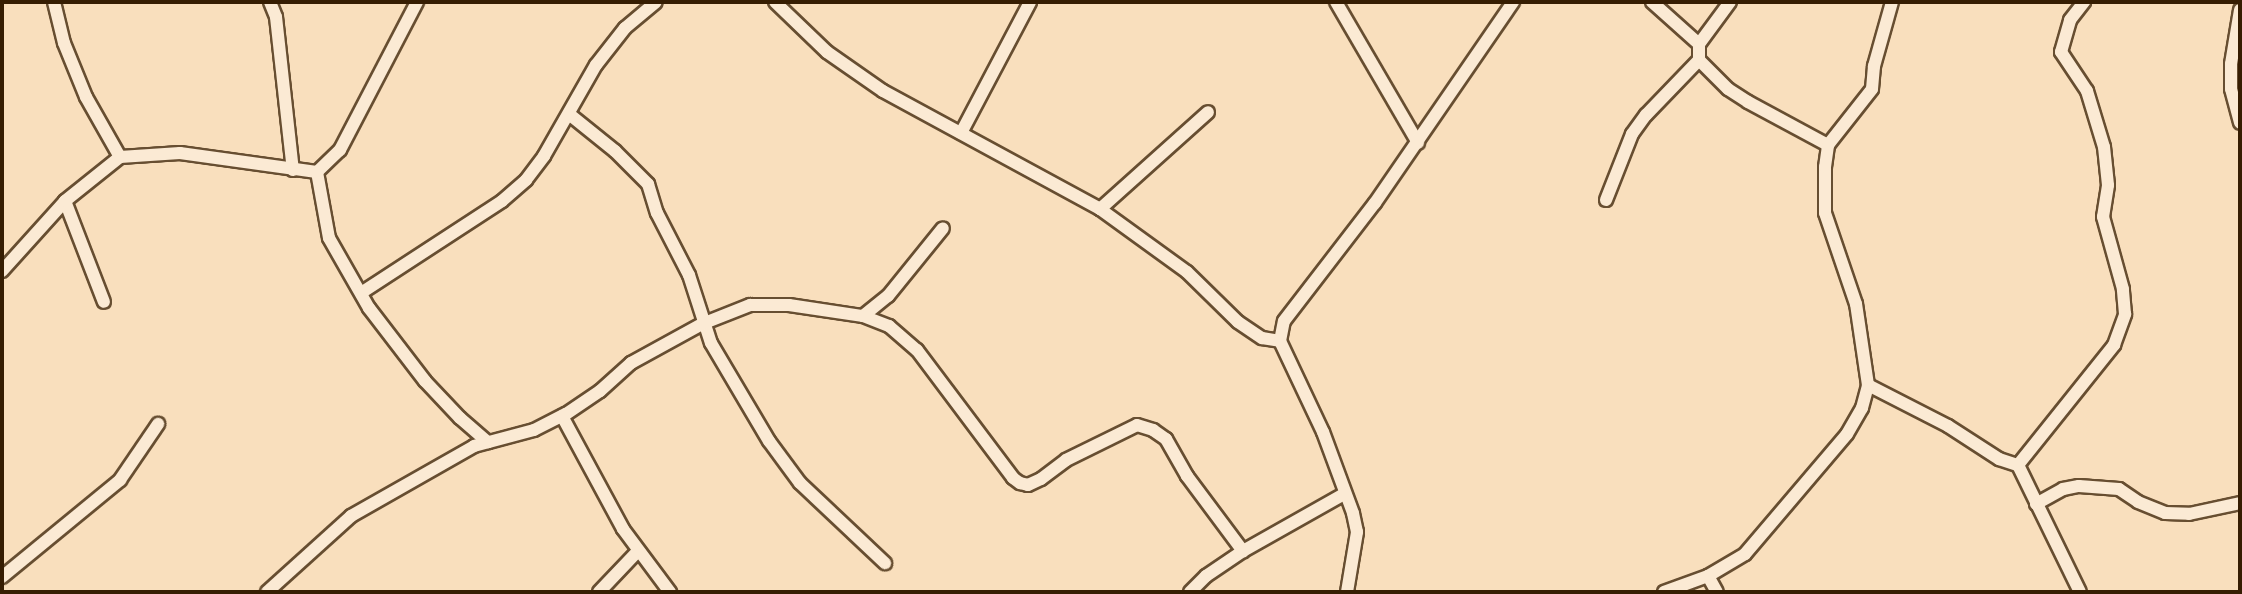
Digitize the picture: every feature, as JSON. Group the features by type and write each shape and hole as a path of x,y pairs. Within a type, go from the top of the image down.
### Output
{"street":[{"path":"54,2 64,43 86,97 120,157"},
{"path":"270,2 276,16 293,170"},
{"path":"2,271 65,201 120,157 180,153 317,172 340,150 417,2"},
{"path":"360,293 502,201 526,180 569,114 596,65 625,28 656,2"},
{"path":"775,2 827,52 883,91 1100,209 1187,272 1238,322 1262,338 1280,341"},
{"path":"961,133 1030,2"},
{"path":"1336,2 1418,143"},
{"path":"1347,592 1357,531 1353,513 1323,432 1280,341 1284,321 1418,143 1513,2"},
{"path":"1652,2 1699,44"},
{"path":"1730,2 1699,44 1699,60 1707,71 1748,102 1828,145"},
{"path":"1664,592 1708,576 1745,554 1847,434 1859,414 1868,385 1856,304 1825,213 1828,145 1872,89 1874,66 1885,35 1892,2"},
{"path":"2018,465 2114,345 2124,314 2123,289 2103,217 2108,185 2104,147 2087,91 2061,52 2070,20 2084,2"},
{"path":"2240,10 2231,64 2231,89 2240,122"},
{"path":"1606,200 1632,134 1646,115 1699,60"},
{"path":"1100,209 1208,112"},
{"path":"569,114 615,151 648,184 657,213 689,275 702,324 744,403 800,483 885,563"},
{"path":"317,172 328,238 360,293 425,381 460,418 488,442"},
{"path":"65,201 104,302"},
{"path":"863,316 888,296 943,228"},
{"path":"267,592 351,516 474,446 534,430 562,416 600,391 631,363 702,324 750,304 789,305 863,316 889,326 917,350 1013,478 1020,483 1028,485 1041,479 1066,460 1137,425 1153,430 1166,439 1187,476 1243,551"},
{"path":"1868,385 1948,426 1999,459 2018,465 2080,592"},
{"path":"562,416 622,529 670,592"},
{"path":"5,569 120,480 158,424"},
{"path":"2036,505 2063,489 2079,486 2119,489 2138,502 2165,513 2189,514 2240,503"},
{"path":"1190,592 1206,576 1243,551 1344,494"},
{"path":"599,592 638,551"},
{"path":"1708,576 1717,592"}]}
